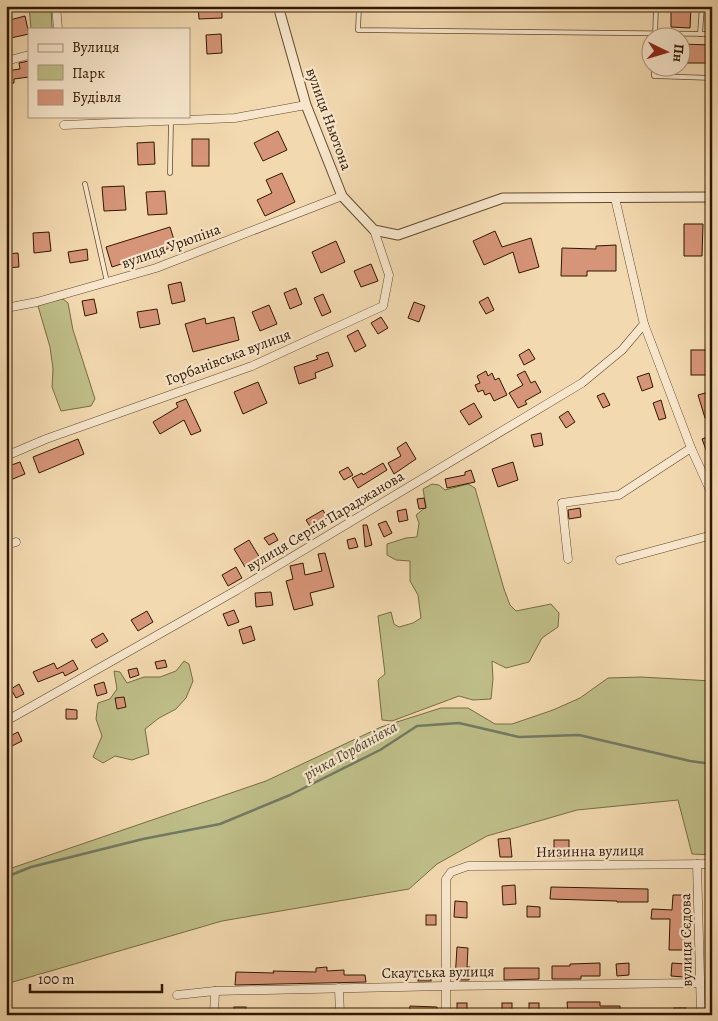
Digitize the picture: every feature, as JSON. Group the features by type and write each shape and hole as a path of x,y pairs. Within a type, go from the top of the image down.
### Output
{"street":[{"path":"56,6 58,28"},
{"name":"вулиця Ньютона","path":"280,6 280,13 306,105 342,196 374,230"},
{"path":"6,61 28,54"},
{"path":"64,125 155,118 171,120 235,118 306,105"},
{"name":"вулиця Урюпіна","path":"6,308 37,302 156,268 342,196"},
{"path":"374,230 398,235 503,198 712,196"},
{"path":"615,198 644,324 712,499"},
{"name":"Горбанівська вулиця","path":"6,456 46,439 252,366 383,306 389,275 374,230"},
{"name":"вулиця Сергія Параджанова","path":"6,721 237,590 582,383 622,350 644,324"},
{"path":"568,559 562,503 619,495 691,448"},
{"path":"620,560 712,535"},
{"path":"6,545 16,542"},
{"name":"вулиця Сєдова","path":"698,864 701,1015"},
{"name":"Низинна вулиця","path":"445,986 446,880 451,872 458,868 468,866 712,864"},
{"name":"Скаутська вулиця","path":"177,995 215,991 339,988 700,983"},
{"path":"445,986 446,1015"},
{"path":"339,988 340,1015"},
{"path":"214,1015 215,991"}],"lane":[{"path":"359,6 358,30 640,36"},
{"path":"655,28 656,6"},
{"path":"700,34 702,6"},
{"path":"690,34 712,34"},
{"path":"690,77 712,78"},
{"path":"170,173 171,120"},
{"path":"85,184 108,283"}],"green space":[{"path":"29,6 51,6 52,28 31,28"},
{"path":"63,299 68,303 73,330 95,399 91,406 61,411 52,387 53,369 50,347 38,306"},
{"path":"432,484 439,485 445,490 468,484 475,488 510,605 516,611 551,604 559,613 558,627 542,638 529,662 506,668 492,661 491,699 473,700 459,696 392,721 382,720 378,680 385,674 378,616 391,612 394,624 399,627 413,623 421,618 418,595 410,581 410,561 396,560 387,555 387,544 406,538 417,537 419,523 416,515 426,507 423,489"},
{"path":"184,661 189,664 193,681 186,698 176,709 159,718 145,729 149,754 132,760 115,756 103,763 93,757 102,736 96,719 98,703 110,699 117,689 114,671 120,672 127,683 144,677 160,677 176,671"},
{"path":"641,677 712,681 712,855 692,854 678,800 577,810 487,836 437,864 409,889 222,921 6,984 6,870 266,781 381,727 441,708 468,708 495,724 512,724 553,710 580,698 608,678"}],"building":[{"path":"198,6 222,6 222,18 199,19"},
{"path":"671,6 691,6 690,28 671,27"},
{"path":"25,16 28,34 6,39 6,21"},
{"path":"221,34 222,53 207,54 206,35"},
{"path":"690,44 712,45 712,63 690,63"},
{"path":"28,61 28,77 14,79 14,83 6,84 6,71 20,69 19,63"},
{"path":"278,131 287,150 263,161 254,143"},
{"path":"192,139 209,139 209,166 192,166"},
{"path":"154,142 155,164 138,165 137,143"},
{"path":"282,173 295,202 265,216 257,200 272,193 266,180"},
{"path":"124,186 126,210 104,211 102,187"},
{"path":"165,191 167,214 148,215 146,192"},
{"path":"684,224 703,224 702,256 684,256"},
{"path":"170,227 176,246 112,267 106,247"},
{"path":"495,231 502,247 531,238 539,267 519,273 513,252 484,265 473,241"},
{"path":"49,232 51,251 34,253 33,233"},
{"path":"336,241 345,262 321,273 312,252"},
{"path":"616,245 616,271 587,271 587,276 561,276 562,248 596,249 596,246"},
{"path":"87,249 88,260 70,263 68,252"},
{"path":"18,253 19,267 6,268 6,254"},
{"path":"371,264 378,281 361,287 354,271"},
{"path":"181,282 185,301 172,304 168,285"},
{"path":"296,288 302,304 290,309 284,293"},
{"path":"323,294 331,312 322,316 314,298"},
{"path":"488,297 494,310 486,314 479,302"},
{"path":"94,299 97,313 85,316 82,301"},
{"path":"414,302 425,306 419,322 408,318"},
{"path":"269,305 277,324 260,331 252,312"},
{"path":"157,309 160,324 140,328 137,312"},
{"path":"234,317 239,340 193,352 185,324 205,318 206,324"},
{"path":"381,317 388,328 378,334 371,323"},
{"path":"358,330 366,346 355,352 347,336"},
{"path":"529,349 535,359 524,365 519,355"},
{"path":"691,350 711,350 711,375 691,375"},
{"path":"328,352 333,366 315,373 316,378 299,384 294,367 318,359 316,356"},
{"path":"486,371 488,376 492,373 495,380 499,378 507,395 494,401 490,393 485,395 483,390 478,392 475,385 480,383 477,376"},
{"path":"525,371 531,383 535,381 541,392 525,401 527,404 518,408 509,393 523,385 517,375"},
{"path":"649,373 653,387 642,391 637,377"},
{"path":"258,382 267,403 243,414 234,392"},
{"path":"712,391 712,416 705,418 698,395"},
{"path":"604,393 610,405 603,408 597,396"},
{"path":"186,399 201,431 191,435 184,420 160,434 153,422 178,407 176,403"},
{"path":"661,400 666,418 659,420 653,403"},
{"path":"474,403 482,417 469,425 460,411"},
{"path":"568,411 575,422 566,428 559,417"},
{"path":"541,433 543,445 534,447 531,435"},
{"path":"712,435 712,463 711,463 702,439"},
{"path":"78,439 84,454 39,473 33,457"},
{"path":"406,442 416,459 394,474 388,463 401,456 397,448"},
{"path":"20,462 25,474 8,481 6,467"},
{"path":"513,462 518,480 498,487 492,469"},
{"path":"383,463 387,470 358,488 352,478 362,473 363,475"},
{"path":"348,467 353,475 344,480 339,472"},
{"path":"471,470 475,482 447,488 445,479 465,475 465,472"},
{"path":"424,498 426,508 419,509 417,499"},
{"path":"580,508 581,517 569,519 568,510"},
{"path":"406,509 408,520 399,522 397,511"},
{"path":"323,510 327,518 311,528 306,520"},
{"path":"386,521 392,533 384,537 378,524"},
{"path":"363,525 367,525 372,545 365,547"},
{"path":"274,533 278,540 269,545 264,538"},
{"path":"355,538 358,547 349,549 347,540"},
{"path":"249,540 260,558 245,567 234,549"},
{"path":"325,553 334,587 310,593 313,605 294,610 286,581 293,579 290,566 303,563 305,575 322,571 318,554"},
{"path":"236,567 242,578 228,586 222,575"},
{"path":"271,592 273,605 256,607 255,593"},
{"path":"234,610 239,622 228,626 223,614"},
{"path":"147,611 153,622 138,631 131,620"},
{"path":"251,626 255,640 243,644 239,630"},
{"path":"103,633 108,641 96,648 91,640"},
{"path":"73,660 78,669 65,676 63,672 38,682 33,672 54,663 57,669"},
{"path":"165,660 167,667 157,669 155,662"},
{"path":"137,668 139,675 130,678 128,670"},
{"path":"104,682 107,693 97,696 94,685"},
{"path":"19,684 24,694 16,698 11,689"},
{"path":"124,697 126,707 117,709 115,698"},
{"path":"66,709 77,710 77,719 66,719"},
{"path":"18,732 22,741 6,749 6,738"},
{"path":"510,838 512,857 500,857 498,839"},
{"path":"554,840 569,840 569,858 554,858"},
{"path":"515,885 516,904 503,905 502,886"},
{"path":"551,887 648,889 648,902 550,899"},
{"path":"673,895 687,895 685,950 669,950 670,919 651,919 652,909 672,910"},
{"path":"455,901 467,902 467,918 454,917"},
{"path":"527,906 540,907 540,917 527,917"},
{"path":"426,915 436,915 436,925 426,925"},
{"path":"457,947 468,948 467,967 470,967 469,980 455,980"},
{"path":"600,963 600,976 581,976 581,979 552,979 552,966"},
{"path":"629,963 629,975 617,976 616,964"},
{"path":"672,963 685,964 684,977 671,976"},
{"path":"327,967 327,971 344,970 344,975 365,975 366,982 235,985 236,972 316,972 316,968"},
{"path":"504,968 539,968 539,979 504,980"},
{"path":"418,972 431,972 431,981 418,981"},
{"path":"567,1002 600,1002 600,1006 620,1006 620,1015 568,1014"},
{"path":"457,1003 467,1003 467,1015 457,1015"},
{"path":"502,1003 512,1003 512,1015 502,1015"},
{"path":"529,1003 539,1003 539,1015 529,1015"},
{"path":"410,1006 437,1007 437,1015 409,1015"},
{"path":"234,1007 246,1007 246,1015 234,1015"},
{"path":"674,1008 686,1008 686,1015 674,1015"}],"waterway":[{"name":"річка Горбанівка","path":"6,877 31,867 143,839 220,824 290,795 380,750 417,726 459,723 519,737 579,735 690,761 712,764"}]}
